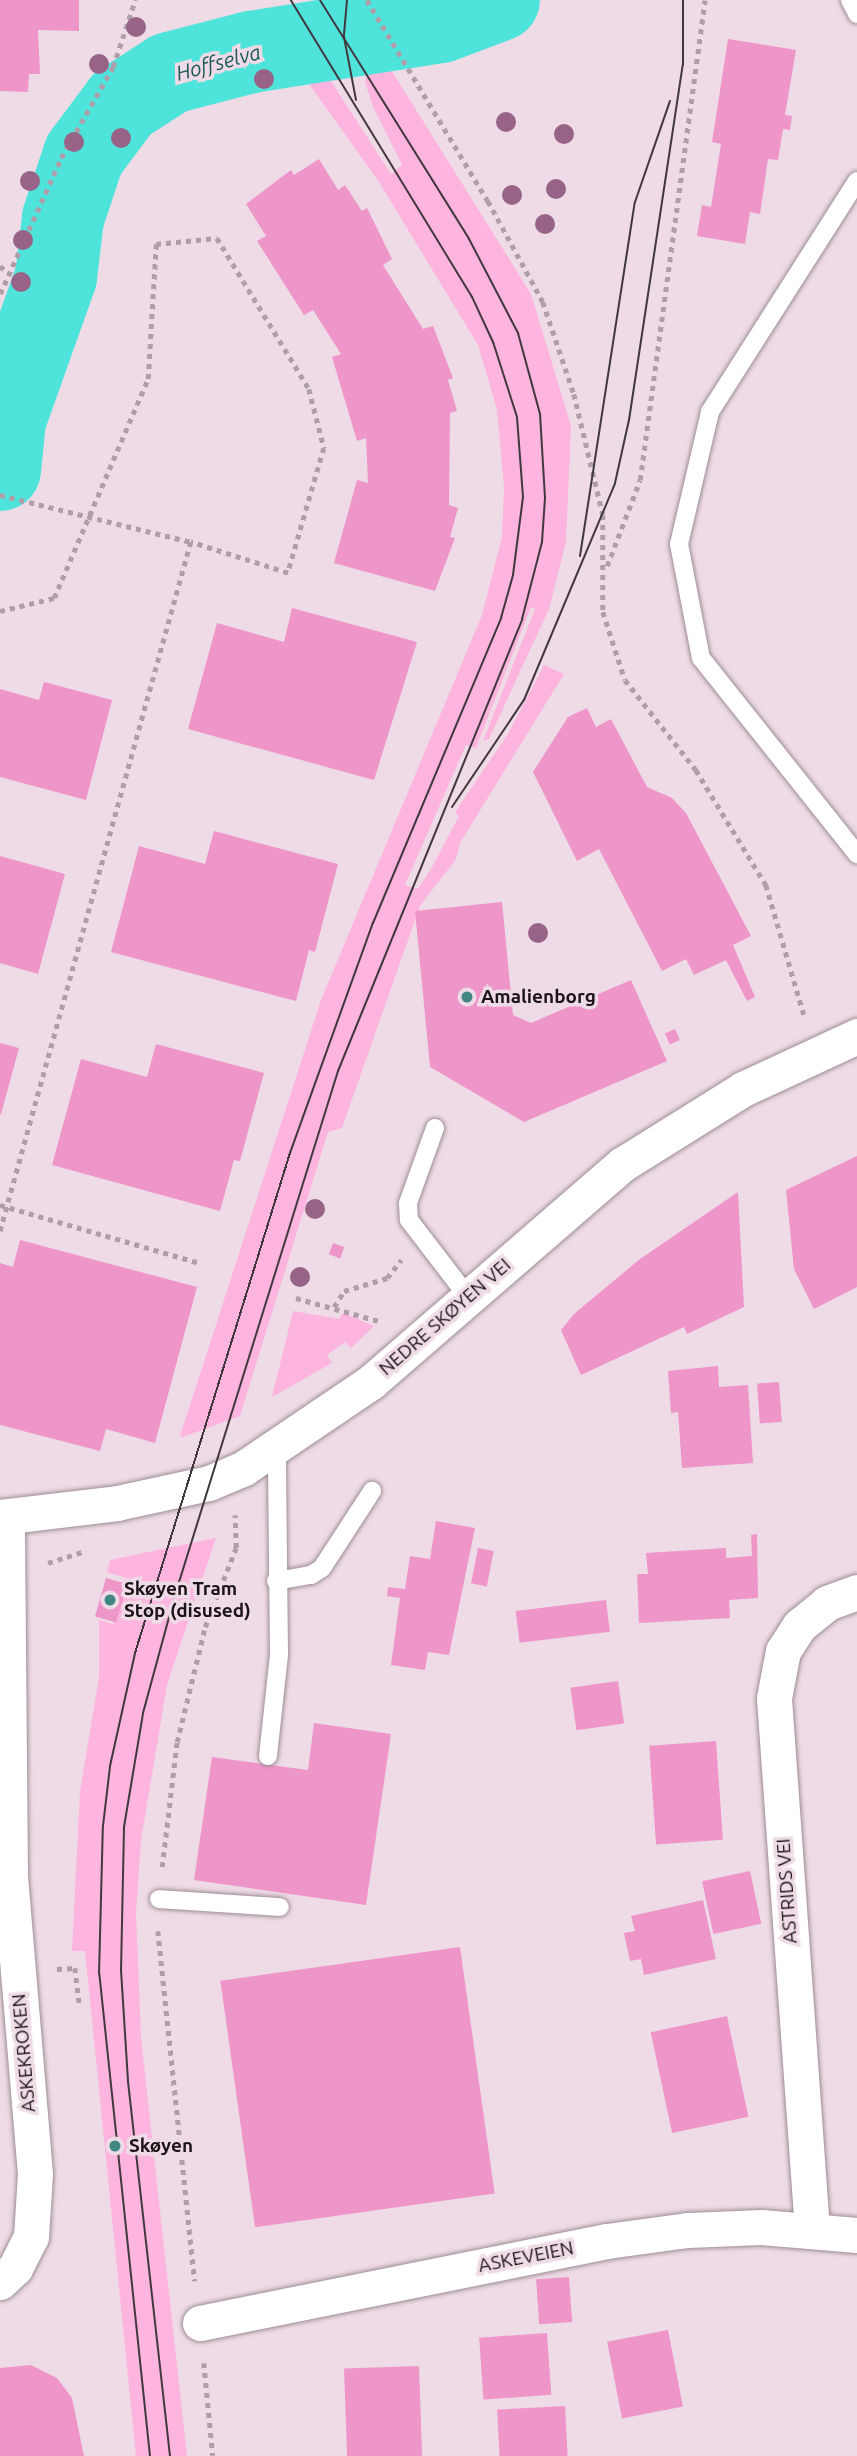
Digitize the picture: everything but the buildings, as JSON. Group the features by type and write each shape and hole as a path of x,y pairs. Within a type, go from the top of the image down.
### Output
{"street":[{"name":"NEDRE SKØYEN VEI","path":"3,1519 185,1489 244,1468 371,1382 623,1164 692,1118 815,1053 857,1036"},
{"name":"ASKEKROKEN","path":"0,2282 15,2268 31,2237 35,2174 10,1875 3,1519"},
{"name":"ASTRIDS VEI","path":"812,2230 774,1698 783,1651 799,1626 827,1603 857,1592"},
{"name":"ASKEVEIEN","path":"200,2323 607,2241 687,2230 812,2230 857,2235"}],"lane":[{"path":"850,0 857,14"},
{"path":"857,181 710,412 679,544 701,658 857,854"},
{"path":"435,1128 408,1203 409,1220 418,1237 468,1297"},
{"path":"268,1756 279,1654 276,1581 277,1448"},
{"path":"276,1581 311,1575 321,1568 372,1491"},
{"path":"159,1899 280,1907"}],"path":[{"path":"0,294 6,272 61,158 113,67 135,0"},
{"path":"367,0 434,108 543,302 574,394 603,515 606,568 603,612 625,680 696,770 766,886 815,1053"},
{"path":"606,568 640,480 705,0"},
{"path":"0,495 63,508 89,515 191,542 288,573 324,447 309,389 217,238 156,244 148,379 89,515 54,598 0,611"},
{"path":"0,267 6,272"},
{"path":"0,1232 2,1205 191,542"},
{"path":"2,1205 199,1263"},
{"path":"334,1307 349,1287 387,1278 418,1237"},
{"path":"296,1298 377,1318 407,1351"},
{"path":"213,2456 169,2064 159,1899 177,1742 205,1627 236,1548 235,1506 244,1468"}],"shaded area":[{"path":"370,36 531,294 571,426 566,542 549,609 489,739 483,741 535,609 531,607 476,748 466,745 405,885 418,889 431,869 459,816 455,812 508,734 544,665 564,674 460,843 456,859 420,906 342,1128 328,1132 240,1416 183,1437 180,1436 321,1000 482,615 502,537 504,487 497,410 478,345 379,182 294,63 311,50 391,174 402,165 373,107 365,82 369,68 362,56 369,52 365,39"},
{"path":"293,1311 339,1319 343,1313 374,1326 351,1348 345,1342 327,1355 332,1363 272,1397"},
{"path":"216,1538 167,1685 141,1840 136,1913 141,2037 187,2456 136,2456 85,1951 72,1951 80,1791 99,1677 99,1620 114,1624 129,1579 107,1572 110,1560"}],"waterway":[{"name":"Hoffselva","path":"0,470 5,420 56,277 63,218 84,155 122,104 170,73 251,52 441,22 499,0"}],"tram line":[{"path":"150,2456 99,1974 103,1826 110,1766 135,1653 290,1153 373,923 501,618 513,575 523,497 517,417 493,342 472,297 291,0"},
{"path":"170,2456 128,2081 121,1971 124,1827 143,1713 175,1595 338,1071 522,619 542,542 545,498 540,414 518,333 468,237 320,0"},
{"path":"347,0 344,37 356,100"},
{"path":"452,807 524,700 615,483 629,420 683,65 683,0"},
{"path":"580,556 635,202 670,101"}],"place":[{"name":"Amalienborg","path":"467,997"},
{"name":"Skøyen Tram Stop (disused)","path":"110,1600"},
{"name":"Skøyen","path":"115,2146"}]}
